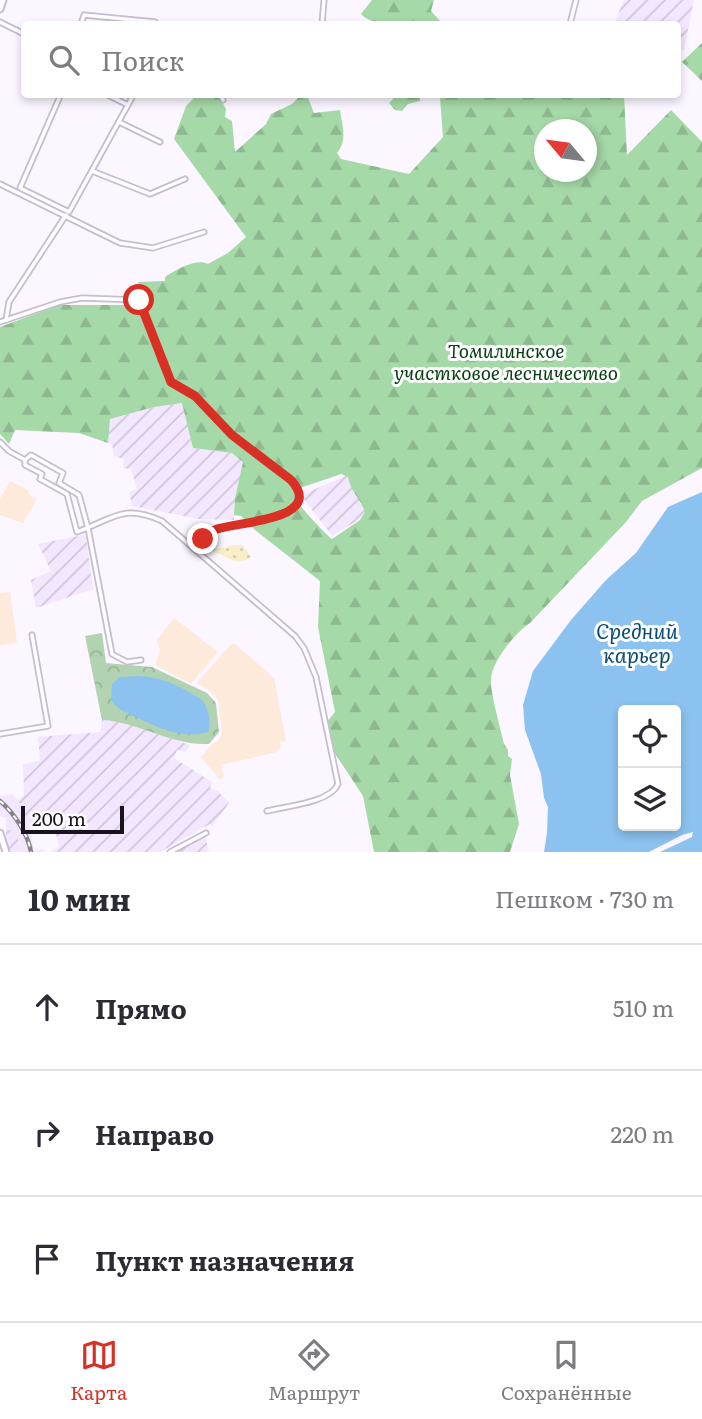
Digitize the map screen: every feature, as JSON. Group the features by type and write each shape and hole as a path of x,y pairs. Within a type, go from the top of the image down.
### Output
{"street":[{"path":"0,9 3,0"},
{"path":"322,21 324,0"},
{"path":"571,21 576,0"},
{"path":"82,21 84,15 131,21"},
{"path":"0,22 21,32"},
{"path":"59,98 20,188 114,240 158,248 204,232"},
{"path":"114,98 128,105"},
{"path":"6,320 9,302 67,214 132,98"},
{"path":"119,122 160,142"},
{"path":"92,171 150,194 185,179"},
{"path":"0,184 67,214"},
{"path":"0,322 38,308 82,298 139,300 171,382 195,396 232,435 298,487 298,501 282,516 213,530 195,549"},
{"path":"0,442 25,460"},
{"path":"25,460 31,455 63,473 58,483 79,495 89,528 112,654 127,662 141,660"},
{"path":"25,460 25,465 42,474 40,479 67,494 77,532 113,516 134,511 162,520 295,636 304,648 314,670 338,784 335,791 325,797 267,811"},
{"path":"0,734 48,726 32,635"},
{"path":"170,852 206,833"},
{"path":"0,834 6,852"}],"shaded area":[{"path":"624,0 694,0 684,50 681,50 681,21 615,21"},
{"path":"183,403 193,448 232,453 244,462 235,498 234,520 199,519 132,506 129,492 137,489 131,469 123,468 124,459 114,456 112,444 108,443 110,419 154,407"},
{"path":"355,472 378,508 332,536 303,498 306,493"},
{"path":"10,481 28,490 30,496 37,499 23,523 0,515 0,499"},
{"path":"83,535 86,537 93,589 36,608 31,580 51,571 38,544"},
{"path":"10,592 17,643 0,645 0,593"},
{"path":"174,618 218,652 191,684 155,665 160,650 157,640"},
{"path":"231,644 235,644 274,678 286,741 280,742 281,747 277,752 221,765 224,776 220,780 201,757 219,740 222,733 218,700 197,683"},
{"path":"102,720 120,721 190,745 186,752 177,750 174,758 212,782 210,788 218,791 229,803 212,826 210,824 160,852 50,852 59,847 54,826 46,822 29,824 18,800 24,795 23,765 40,760 38,737 100,732"},
{"path":"12,794 18,800 29,824 34,850 44,849 44,852 23,852 15,829 6,830 6,818 0,816 0,796"},
{"path":"15,829 23,852 7,852 6,830"},
{"path":"205,836 209,852 176,852"}],"green space":[{"path":"372,0 434,0 431,11 440,21 374,21 361,14"},
{"path":"702,43 702,81 682,62"},
{"name":"Томилинское участковое лесничество","path":"194,98 220,98 226,109 225,117 232,121 235,152 266,124 271,114 292,104 298,98 308,98 314,113 340,110 343,138 337,153 341,159 409,174 443,137 440,98 624,98 627,155 671,110 702,142 702,468 642,501 626,522 518,633 495,665 491,680 492,693 504,744 508,756 512,759 510,775 519,824 510,852 374,852 363,796 334,752 327,722 335,712 318,627 320,581 241,516 234,515 243,462 232,453 193,448 182,403 154,407 110,419 108,443 79,433 15,430 9,444 0,434 0,327 59,305 147,305 138,282 165,281 165,277 186,266 208,264 228,253 246,237 174,139 186,106","holes":["341,474 348,477 365,512 360,520 332,539 295,500 300,488"]},
{"path":"394,98 420,98 420,101 408,104 402,111 395,110 389,103"},
{"path":"102,633 106,663 152,667 207,693 216,703 219,732 209,744 195,744 102,720 85,636"}],"sand":[{"path":"243,545 251,557 236,561 213,552 214,548"}],"water":[{"name":"Средний карьер","path":"702,492 702,852 660,852 692,837 693,832 649,852 544,852 548,807 541,774 525,730 523,705 533,671 571,620 606,580 636,553 668,507"},
{"path":"139,676 172,684 202,700 209,715 208,732 172,732 117,707 111,700 112,684 120,677"}],"railway":[{"path":"0,801 20,824 31,852"}],"route":[{"path":"139,300 171,382 195,396 249,450 291,480 298,487 300,494 298,501 282,516 218,528 203,539"}]}
